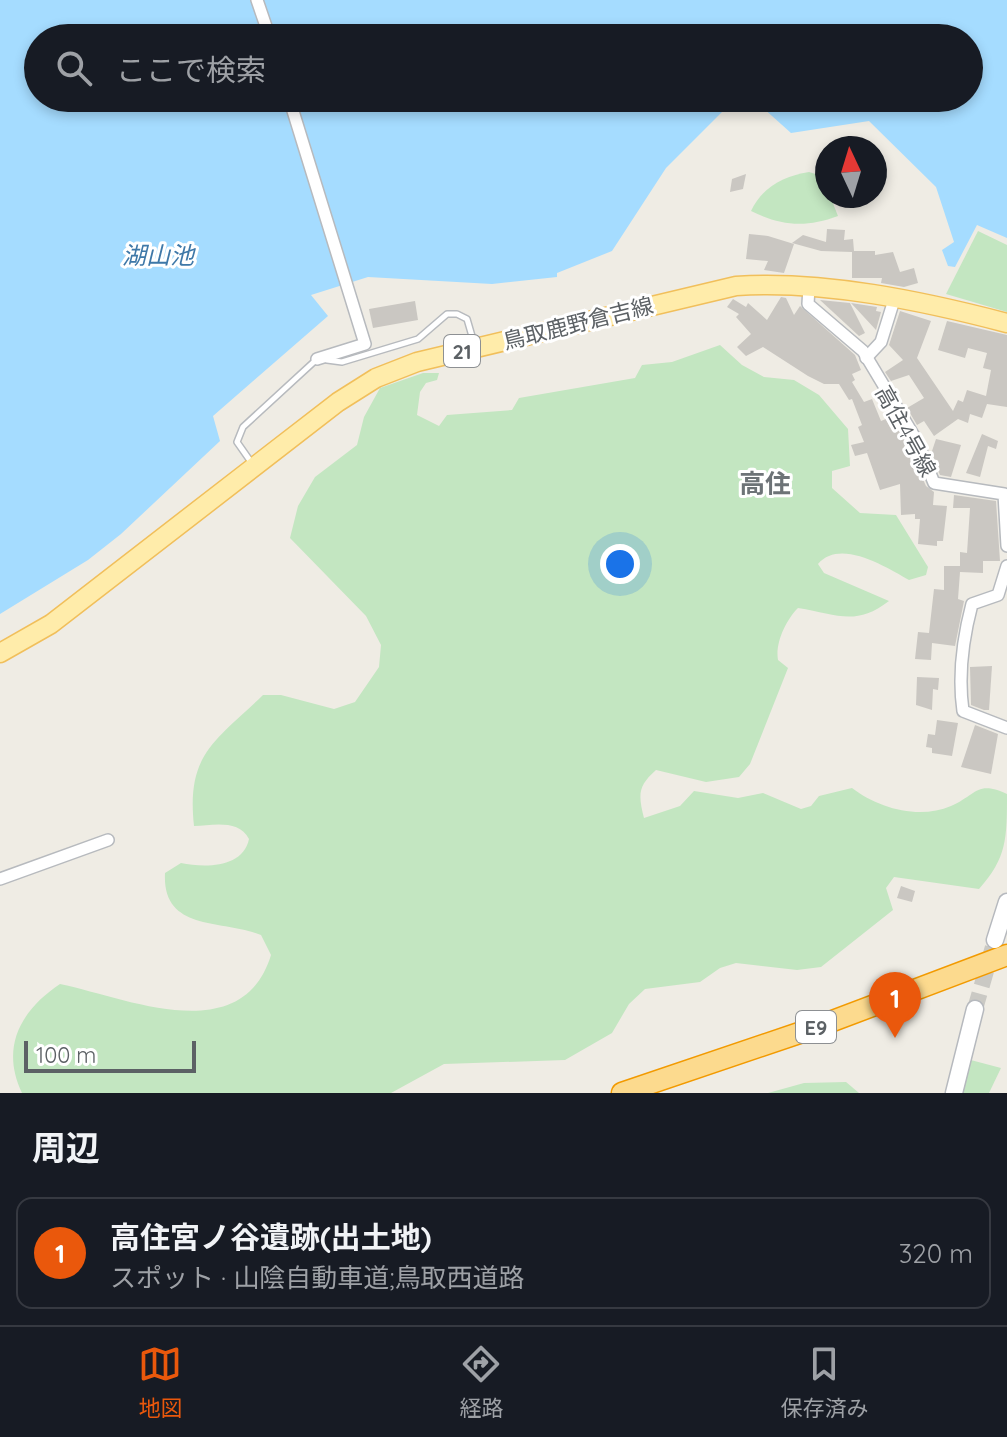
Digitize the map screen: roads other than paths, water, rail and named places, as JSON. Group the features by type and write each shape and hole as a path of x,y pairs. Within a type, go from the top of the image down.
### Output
{"highway":[{"name":"E9","path":"622,1093 814,1028 1001,948"},
{"name":"E9","path":"661,1093 1007,964"}],"main road":[{"name":"鳥取鹿野倉吉線","path":"0,653 51,624 254,466 376,378 417,362 736,286 771,283 948,308 1007,323"}],"street":[{"path":"257,0 265,24"},
{"path":"293,112 365,344 317,359"},
{"name":"高住4号線","path":"809,287 808,304 856,342 917,441 934,483 999,493 1006,497 1007,546"},
{"path":"866,358 881,342 894,300"},
{"path":"1007,566 998,595 972,604 965,631 960,690 963,711 1007,728"},
{"path":"0,879 108,840"},
{"path":"1001,948 1007,902"},
{"path":"954,1093 975,1009"}],"lane":[{"path":"254,466 237,442 243,427 317,359 342,362 418,339 447,314 457,314 467,319 475,348"}],"water":[{"name":"湖山池","path":"0,0 1007,0 1007,238 977,225 955,267 948,266 942,250 954,242 936,187 869,121 791,133 768,112 983,112 983,24 24,24 24,112 722,112 666,168 612,251 557,273 557,277 492,284 368,277 311,295 328,316 213,416 220,441 121,534 88,560 0,614"}],"tunnel":[{"path":"975,1009 995,940"}],"place":[{"name":"高住宮ノ谷遺跡(出土地)","path":"895,1038"}],"district":[{"name":"高住","path":"765,483"}]}
